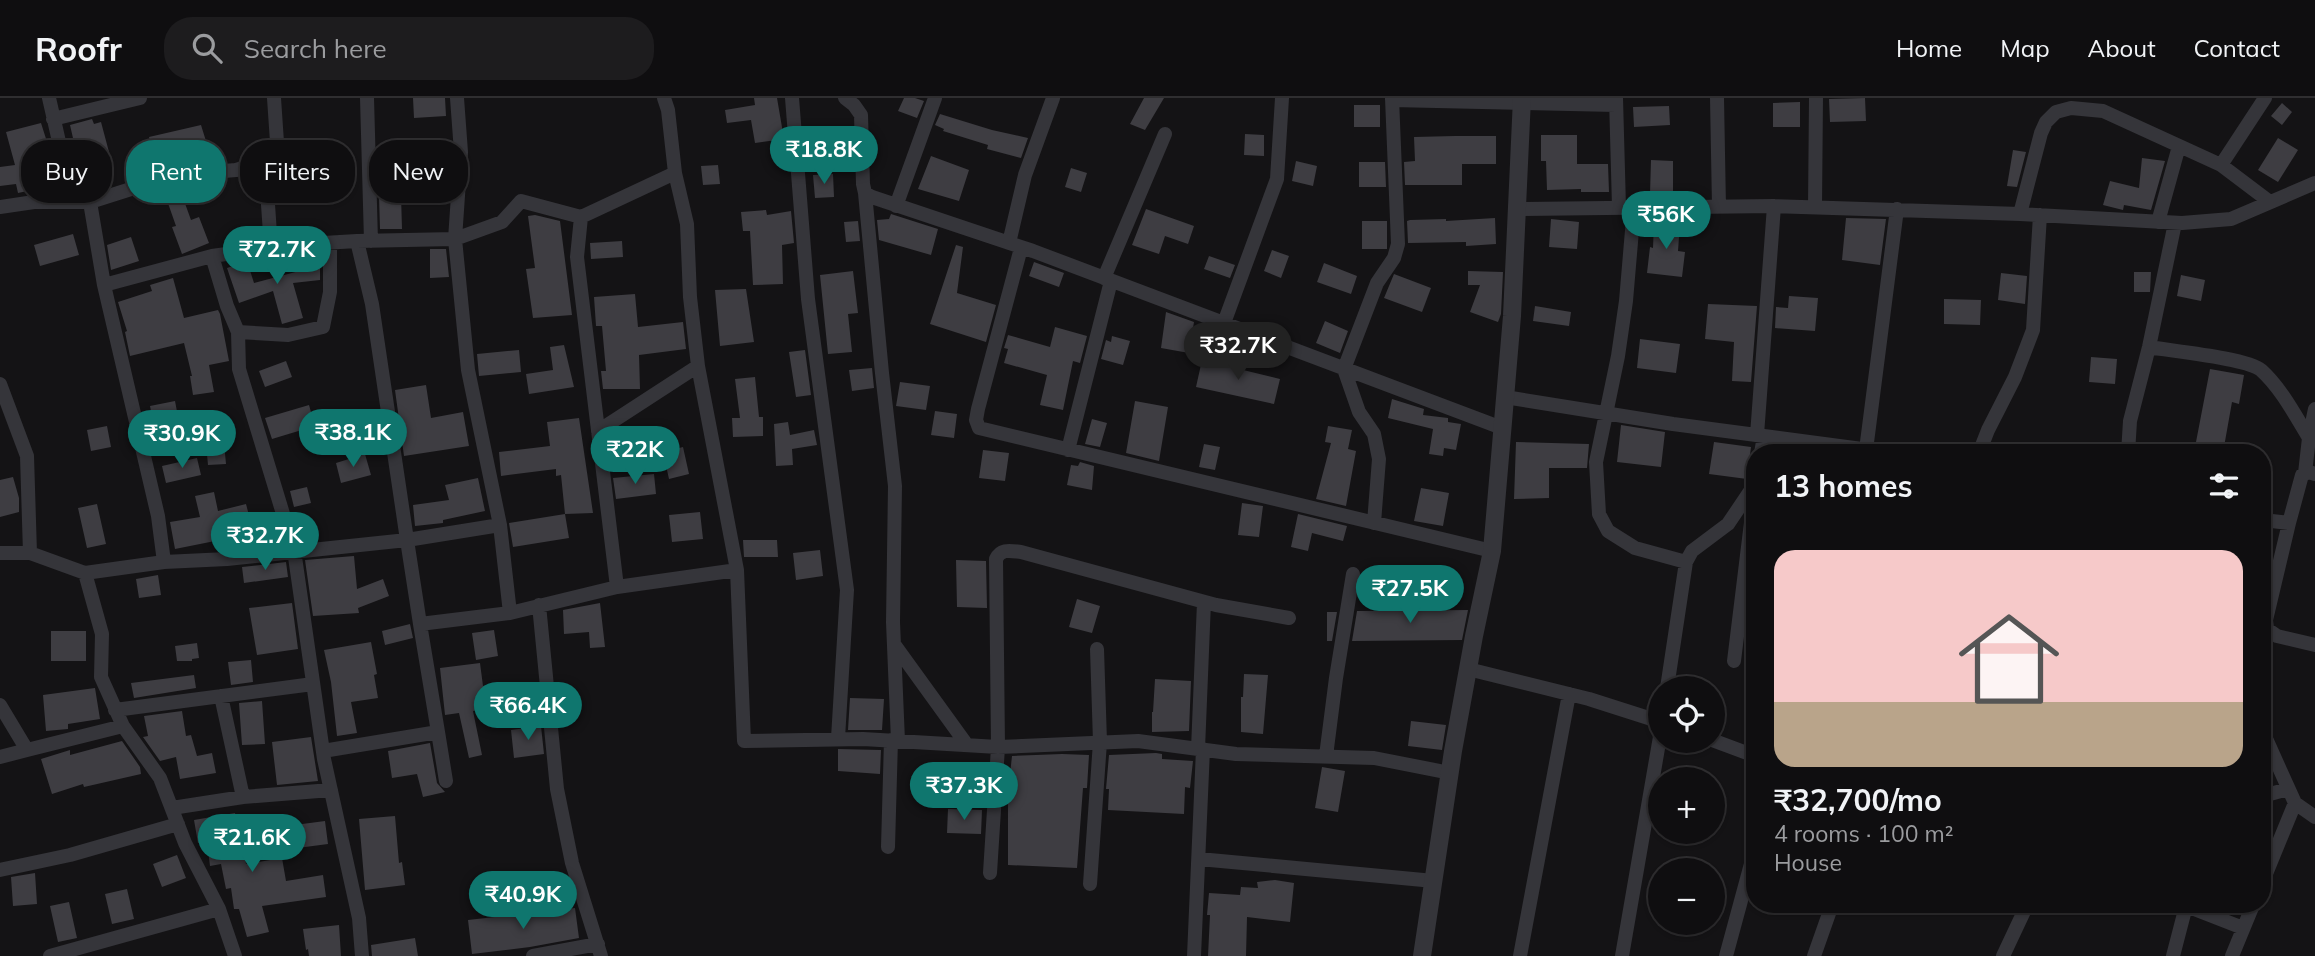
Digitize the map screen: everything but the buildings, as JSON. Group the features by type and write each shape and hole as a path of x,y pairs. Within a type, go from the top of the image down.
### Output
{"street":[{"path":"48,98 58,140"},
{"path":"53,119 140,98"},
{"path":"274,98 277,140"},
{"path":"368,98 364,241 407,540 446,781"},
{"path":"457,98 461,152 455,239 468,370 500,525 510,612"},
{"path":"664,98 668,110 675,173 687,224 690,296 698,366 737,570 744,741 838,738 998,747 1138,741 1236,754 1374,758 1450,774"},
{"path":"792,98 808,299 847,590 838,738"},
{"path":"845,98 854,104 862,115 863,184 895,486 895,741 888,847"},
{"path":"896,206 935,98"},
{"path":"1053,98 1025,176 1015,246 976,420 979,428 1492,551"},
{"path":"1224,324 1277,179 1282,98"},
{"path":"1717,98 1719,206"},
{"path":"1815,207 1816,98"},
{"path":"2221,165 2265,98"},
{"path":"1374,523 1380,459 1374,434 1359,412 1344,369 1377,283 1394,258 1398,244 1392,99 1616,102 1619,207"},
{"path":"1422,956 1468,669 1492,551 1513,316 1522,101"},
{"path":"2020,214 2046,121 2056,112 2071,108 2103,111 2221,165 2270,202"},
{"path":"1068,450 1107,280 1165,134"},
{"path":"2158,222 2179,146"},
{"path":"112,195 175,175 240,169"},
{"path":"104,285 212,256 271,248 364,241 455,239 502,222 520,201 581,216 675,173"},
{"path":"1517,209 1774,206 2020,214 2175,223 2231,219 2315,183"},
{"path":"865,193 1015,246 1502,428"},
{"path":"0,207 27,203"},
{"path":"90,203 104,285 158,516 164,562"},
{"path":"268,203 271,248"},
{"path":"1760,444 1774,206"},
{"path":"1634,207 1618,356 1595,462 1599,514 1608,531 1634,548 1686,562"},
{"path":"1867,444 1897,209"},
{"path":"1983,444 2015,377 2033,330 2040,215"},
{"path":"581,216 577,257 617,587"},
{"path":"2129,444 2130,421 2149,347 2175,223"},
{"path":"238,332 288,335 323,327 330,292 330,243"},
{"path":"212,256 226,306 238,332 239,369 294,550 323,751 359,918 362,956"},
{"path":"2149,347 2243,363 2260,369 2284,398 2309,438"},
{"path":"598,431 698,366"},
{"path":"0,384 27,456 30,553"},
{"path":"1505,397 1821,444"},
{"path":"2271,599 2302,475 2310,473 2309,438 2315,409"},
{"path":"1669,676 1686,562 1692,551 1728,524 1746,499"},
{"path":"2271,521 2289,523"},
{"path":"0,553 30,553 85,573 164,562 227,559 407,540 500,525"},
{"path":"990,873 998,747 998,554 1006,550 1021,552 1204,602 1289,618"},
{"path":"1734,661 1746,561"},
{"path":"420,624 510,612 617,587 737,570"},
{"path":"85,573 102,634 101,677 122,726 160,778 185,843 219,909 235,956"},
{"path":"1325,756 1353,574"},
{"path":"1194,956 1199,859 1204,602"},
{"path":"533,956 600,950 572,863 557,789 539,606"},
{"path":"2271,632 2277,636 2315,645"},
{"path":"893,643 967,745"},
{"path":"1090,884 1100,742 1097,649"},
{"path":"1468,669 1569,694 1648,718"},
{"path":"116,710 313,684"},
{"path":"1520,956 1569,694"},
{"path":"221,696 243,797"},
{"path":"0,705 27,750"},
{"path":"0,757 122,726"},
{"path":"323,751 438,732"},
{"path":"1725,745 1746,753"},
{"path":"2271,750 2292,796 2315,817"},
{"path":"1622,956 1657,753"},
{"path":"172,808 243,797 331,790"},
{"path":"2271,796 2292,796"},
{"path":"2271,858 2292,796"},
{"path":"0,870 70,855 178,824"},
{"path":"1199,859 1434,881"},
{"path":"1726,956 1746,882"},
{"path":"50,956 219,909"},
{"path":"1814,956 1829,913"},
{"path":"2003,956 2023,913"},
{"path":"2173,956 2183,913"},
{"path":"2206,913 2244,928"},
{"path":"2232,956 2250,913"}]}
